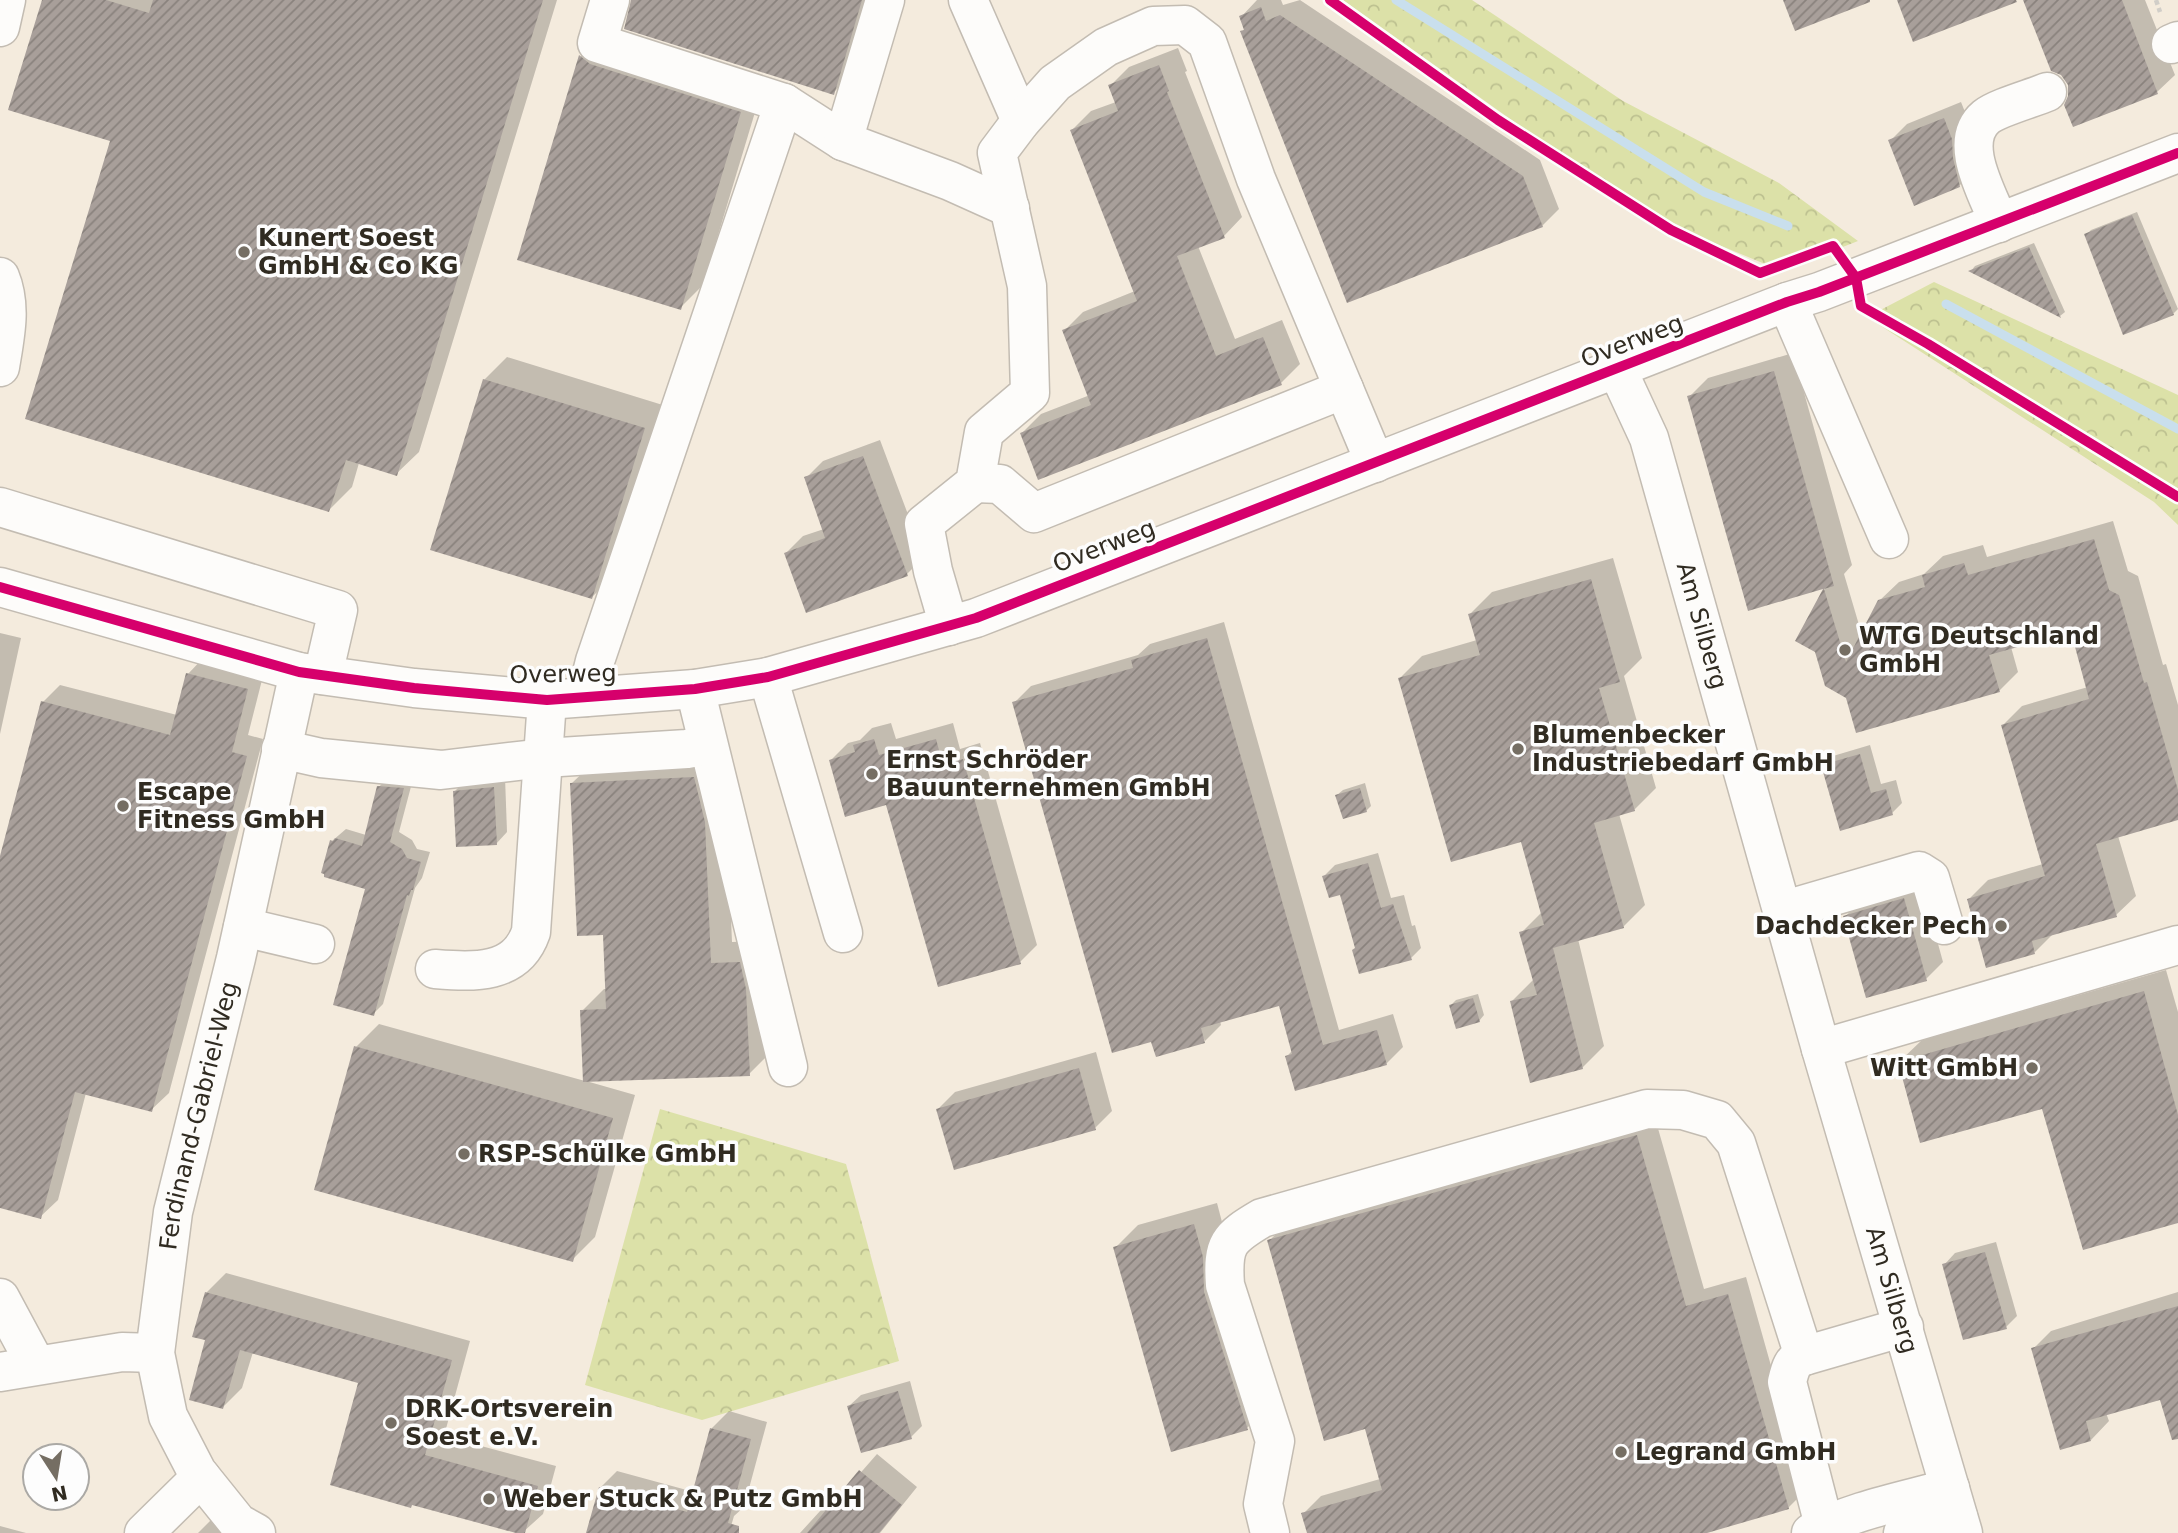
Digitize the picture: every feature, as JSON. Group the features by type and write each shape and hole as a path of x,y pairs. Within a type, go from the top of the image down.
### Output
{"street":[{"path":"0,27 6,0"},
{"path":"610,0 597,43 784,103 843,141 950,181 1010,208"},
{"path":"843,141 885,0"},
{"path":"968,0 1021,121"},
{"path":"975,483 984,432 1030,393 1027,286 997,153 1055,83 1106,47 1153,26 1185,25 1207,42 1256,179 1375,463"},
{"path":"1999,223 1974,163 1974,131 1987,116 2047,93"},
{"path":"586,697 595,661 784,103"},
{"name":"Overweg","path":"0,587 311,673 414,688 547,700 695,689 768,677 976,618 1787,302 2178,153"},
{"path":"0,277 6,292 8,309 0,367"},
{"path":"1787,302 1889,539"},
{"name":"Am Silberg","path":"1617,369 1649,438 1821,1049 1957,1513"},
{"path":"949,626 923,524 975,483 1000,484 1034,513 1344,389"},
{"name":"Ferdinand-Gabriel-Weg","path":"0,507 338,610 281,749 243,927 173,1212 155,1353 168,1416 201,1477 238,1522 256,1533"},
{"path":"768,677 843,933"},
{"path":"695,689 788,1067"},
{"path":"435,969 491,969 512,960 526,947 531,932 547,700"},
{"path":"281,749 321,758 441,770 544,758 687,749 708,745"},
{"path":"1782,911 1919,871 1930,878 1944,925"},
{"path":"243,927 315,944"},
{"path":"1821,1049 2178,945"},
{"path":"1270,1533 1263,1504 1275,1441 1225,1284 1223,1258 1235,1233 1262,1218 1647,1108 1684,1110 1717,1120 1736,1143 1804,1356"},
{"path":"0,1298 18,1368 122,1352 155,1353"},
{"path":"1904,1327 1797,1358 1790,1367 1787,1382 1820,1531 1957,1513"},
{"path":"144,1533 201,1477"},
{"path":"1903,1533 1957,1513"}],"green space":[{"path":"1343,0 1472,0 1623,101 1779,183 1858,241 1782,271 1690,233 1582,170"},
{"path":"1934,282 2178,395 2178,525 2154,502 1867,317"},
{"path":"660,1109 846,1164 899,1361 702,1420 585,1385"}],"building":[{"name":"Kunert Soest GmbH & Co KG","path":"42,0 106,0 149,13 153,0 543,0 397,476 346,460 329,512 25,419 110,141 8,110"},
{"path":"631,0 862,0 834,95 624,29"},
{"path":"1783,0 1870,0 1870,2 1795,31"},
{"path":"1897,0 2016,0 2017,2 1913,42"},
{"path":"2023,0 2122,0 2158,94 2073,127 2064,105 2068,96 2068,85 2061,75 2051,71"},
{"path":"1261,7 1266,21 1280,15 1523,176 1543,227 1347,303 1240,31 1244,30 1239,16"},
{"path":"579,55 590,64 741,112 681,310 517,260"},
{"path":"1159,65 1169,91 1167,92 1225,238 1177,256 1216,356 1263,337 1282,385 1038,480 1020,433 1091,405 1062,330 1137,301 1070,130 1118,111 1108,85"},
{"path":"1944,118 1952,139 1953,158 1960,187 1914,206 1888,140"},
{"path":"2132,215 2174,315 2123,335 2084,234"},
{"path":"2029,247 2061,318 1968,271"},
{"path":"1774,371 1834,586 1824,589 1846,662 1878,600 1925,587 1922,575 1964,563 1968,575 2094,539 2109,590 2119,595 2178,790 2178,820 2096,844 2117,917 2032,941 2035,954 1986,968 1967,899 2045,876 2001,725 2089,699 2071,632 1989,655 2000,692 1856,733 1846,698 1825,686 1815,652 1795,641 1823,589 1748,611 1687,396"},
{"path":"483,379 645,428 592,599 430,550"},
{"path":"863,456 908,576 806,613 784,553 825,538 804,477"},
{"name":"Blumenbecker Industriebedarf GmbH","path":"1591,579 1620,682 1599,688 1635,811 1594,823 1624,928 1553,948 1583,1069 1530,1083 1510,1001 1537,995 1519,932 1544,925 1521,842 1451,862 1398,678 1480,655 1468,614"},
{"path":"1207,638 1323,1045 1377,1030 1387,1065 1295,1091 1285,1056 1292,1054 1279,1006 1201,1028 1205,1043 1156,1057 1151,1042 1112,1053 1012,702 1133,668 1131,660"},
{"path":"186,673 248,689 232,752 247,756 152,1112 75,1092 41,1219 0,1208 0,856 41,701 170,735"},
{"path":"874,739 879,755 936,739 943,765 963,759 1021,964 938,987 886,805 845,817 829,760 855,752 853,745"},
{"path":"1860,754 1871,793 1886,789 1893,815 1840,831 1821,765"},
{"path":"694,777 705,822 711,963 740,962 746,989 750,1076 583,1082 580,1010 606,1009 603,935 577,936 570,783"},
{"path":"377,786 404,788 390,842 402,849 407,858 421,862 413,890 407,895 374,1016 333,1005 365,889 324,877 321,873 330,840 335,838 362,846"},
{"path":"494,787 497,845 456,847 453,791"},
{"path":"1360,788 1367,812 1343,819 1335,795"},
{"path":"1368,863 1381,908 1393,904 1412,960 1359,974 1352,950 1355,948 1340,895 1329,898 1322,876"},
{"path":"1904,898 1927,981 1866,998 1843,916"},
{"path":"2144,991 2178,1115 2178,1223 2083,1250 2042,1109 1920,1143 1898,1062"},
{"path":"1473,998 1480,1022 1456,1029 1449,1005"},
{"name":"RSP-Schülke GmbH","path":"354,1046 613,1118 573,1262 314,1190"},
{"path":"1079,1068 1096,1130 954,1170 936,1109"},
{"path":"1637,1135 1686,1306 1728,1294 1789,1509 1707,1533 1307,1533 1301,1513 1382,1490 1365,1429 1324,1441 1267,1240"},
{"path":"1194,1224 1203,1257 1204,1292 1248,1430 1171,1452 1113,1247"},
{"path":"1985,1252 2007,1329 1963,1340 1942,1264"},
{"path":"205,1292 452,1360 425,1455 538,1486 525,1533 516,1533 412,1505 411,1508 330,1485 358,1383 240,1350 223,1409 189,1400 205,1340 192,1337"},
{"path":"2178,1306 2178,1439 2172,1440 2160,1400 2086,1421 2091,1441 2060,1450 2031,1348"},
{"path":"898,1391 912,1439 861,1453 847,1406"},
{"path":"710,1428 751,1439 728,1523 739,1526 739,1533 586,1533 599,1487 687,1512"},
{"path":"859,1470 902,1505 879,1533 807,1533"}],"waterway":[{"path":"1396,0 1704,192 1788,226"},
{"path":"1946,304 2178,429"}],"cycle path":[{"path":"1330,0 1498,120 1671,230 1760,273 1833,246 1856,278 1861,306 2178,497"},
{"path":"0,587 299,672 414,688 547,700 695,689 768,677 976,618 1787,302 2178,153"}],"place":[{"name":"Kunert Soest GmbH & Co KG","path":"244,252"},
{"name":"WTG Deutschland GmbH","path":"1845,650"},
{"name":"Blumenbecker Industriebedarf GmbH","path":"1518,749"},
{"name":"Ernst Schröder Bauunternehmen GmbH","path":"872,774"},
{"name":"Escape Fitness GmbH","path":"123,806"},
{"name":"Dachdecker Pech","path":"2001,926"},
{"name":"Witt GmbH","path":"2032,1068"},
{"name":"RSP-Schülke GmbH","path":"464,1154"},
{"name":"DRK-Ortsverein Soest e.V.","path":"391,1423"},
{"name":"Legrand GmbH","path":"1621,1452"},
{"name":"Weber Stuck & Putz GmbH","path":"489,1499"}]}
